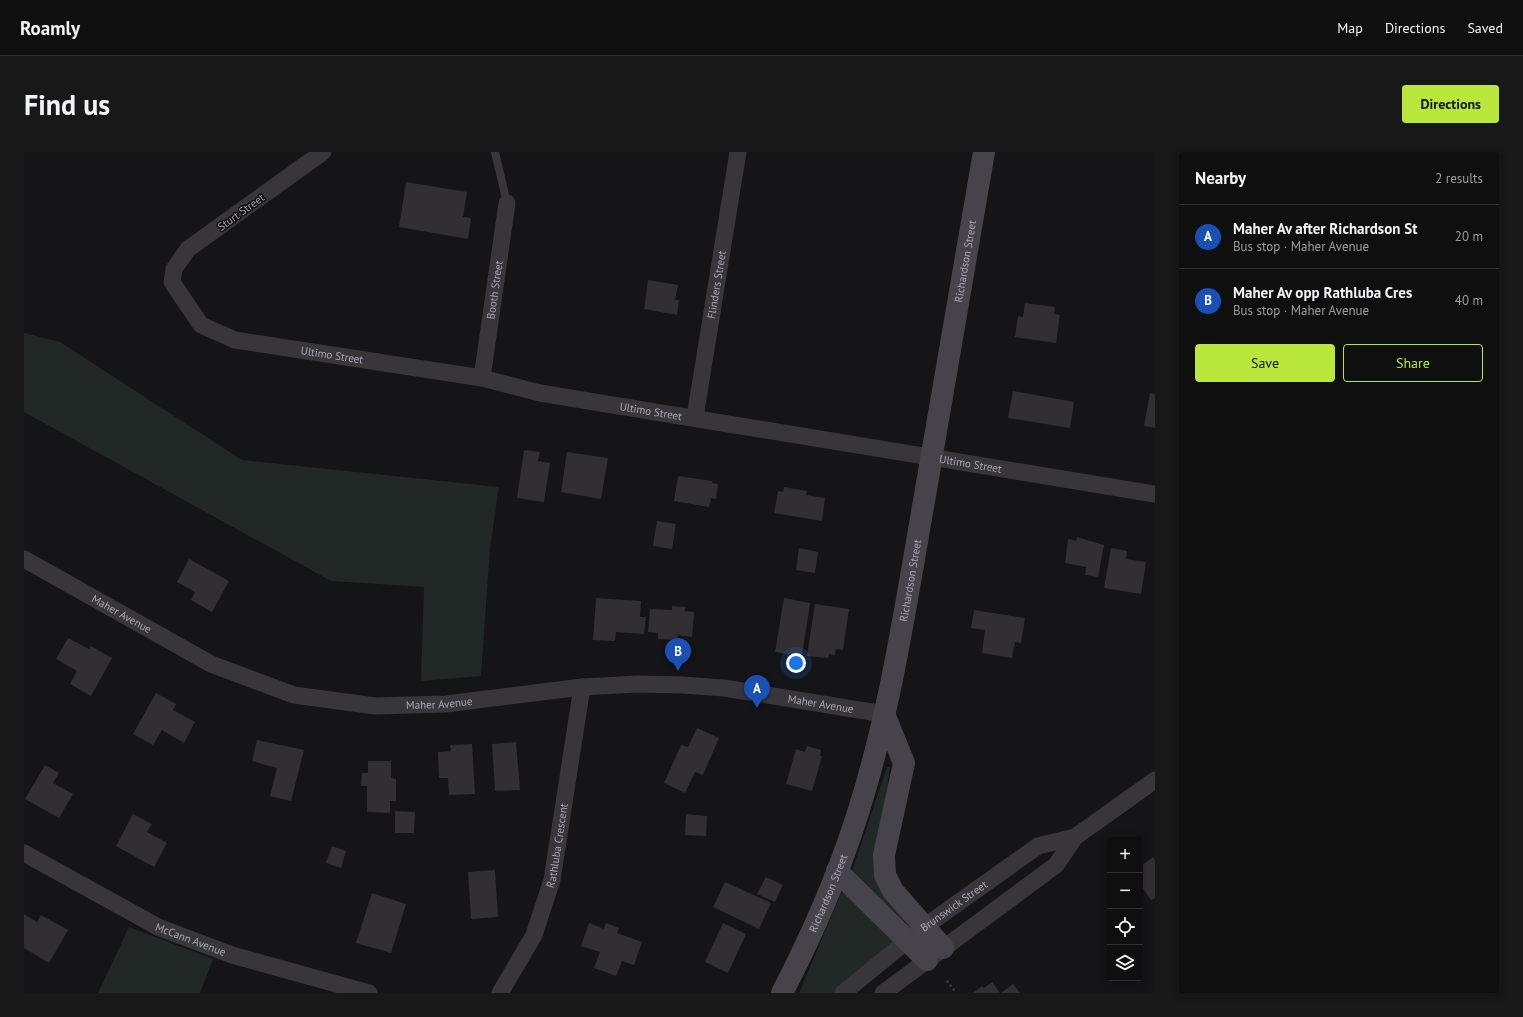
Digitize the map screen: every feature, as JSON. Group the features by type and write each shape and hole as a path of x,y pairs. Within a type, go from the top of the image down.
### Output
{"main road":[{"name":"Richardson Street","path":"782,993 838,872 855,824 884,714 898,649 984,152"},
{"path":"884,714 904,763 884,855 885,875 893,891 924,927 935,954"},
{"path":"838,872 907,940 935,954"}],"street":[{"name":"Sturt Street","path":"172,282 174,269 188,249 323,152"},
{"name":"Flinders Street","path":"695,417 738,152"},
{"name":"Booth Street","path":"482,378 507,203"},
{"name":"Ultimo Street","path":"172,282 201,325 235,340 482,378 540,393 695,417 1155,494"},
{"name":"Maher Avenue","path":"24,559 211,664 294,695 383,706 446,704 582,687 638,684 724,688 884,714"},
{"name":"Rathluba Crescent","path":"500,993 534,935 552,880 582,687"},
{"name":"Brunswick Street","path":"883,993 1056,865 1075,837 1155,780"},
{"name":"Brunswick Street","path":"843,993 924,927 1038,846 1075,837"},
{"name":"McCann Avenue","path":"24,853 158,927 232,955 370,993"}],"lane":[{"path":"495,152 507,203"}],"path":[{"path":"947,981 956,993"}],"shaded area":[{"path":"24,333 60,342 242,460 499,487 490,548 481,676 421,681 424,587 331,581 24,412"},
{"path":"887,767 890,767 877,857 895,906 904,921 901,923 852,871"},
{"path":"843,889 893,941 892,944 835,993 799,993"},
{"path":"129,927 213,959 200,993 98,993"}],"building":[{"path":"406,182 467,192 463,217 471,218 468,239 399,227"},
{"path":"648,280 678,285 675,300 679,300 677,315 644,309"},
{"path":"1025,303 1055,307 1054,314 1060,315 1056,343 1015,337 1018,316 1023,317"},
{"path":"1013,391 1074,402 1070,428 1008,418"},
{"path":"1150,393 1155,394 1155,428 1144,426"},
{"path":"524,450 540,452 538,461 550,463 544,502 517,498"},
{"path":"567,452 608,458 601,499 561,492"},
{"path":"678,476 712,481 712,483 718,484 716,499 711,498 709,507 674,501"},
{"path":"784,487 807,491 806,495 825,498 822,521 774,513 778,491 783,492"},
{"path":"657,521 676,524 672,549 653,546"},
{"path":"1077,537 1104,545 1098,577 1085,575 1086,567 1065,563 1068,539 1076,541"},
{"path":"799,548 818,552 815,573 796,570"},
{"path":"1111,548 1127,551 1126,559 1146,562 1141,594 1104,588"},
{"path":"189,559 229,581 212,612 191,600 195,592 177,582"},
{"path":"596,598 641,601 640,617 646,617 644,634 616,632 615,641 593,640"},
{"path":"784,598 810,603 802,656 775,652"},
{"path":"815,604 849,609 843,650 836,649 835,655 829,654 828,658 807,656"},
{"path":"672,606 685,607 685,611 694,612 692,637 678,635 677,640 658,639 658,633 648,632 650,609 672,610"},
{"path":"974,610 1025,618 1021,643 1015,642 1012,658 982,653 985,630 971,628"},
{"path":"68,638 89,649 91,646 112,658 91,696 70,684 77,671 56,659"},
{"path":"156,693 176,704 173,710 195,722 184,743 162,730 153,745 133,734"},
{"path":"697,728 719,738 703,775 695,772 685,793 664,783 681,745 688,747"},
{"path":"257,740 304,750 291,801 270,796 277,768 252,761"},
{"path":"516,742 520,790 495,791 492,744"},
{"path":"472,744 475,794 449,795 448,778 439,778 438,752 451,751 450,745"},
{"path":"807,746 821,750 820,756 822,756 812,791 786,784 796,749 805,752"},
{"path":"368,761 391,761 391,778 396,779 396,801 390,801 390,813 367,812 367,786 361,786 362,773 368,773"},
{"path":"45,765 59,773 53,783 73,794 59,818 25,799"},
{"path":"395,811 415,812 414,833 395,833"},
{"path":"133,814 152,824 147,832 167,843 154,867 116,846"},
{"path":"686,814 707,816 706,836 685,835"},
{"path":"332,846 346,851 341,868 326,863"},
{"path":"1153,857 1155,860 1155,898 1151,900 1143,888 1143,865"},
{"path":"495,870 498,917 471,919 468,872"},
{"path":"766,877 783,885 775,902 757,894"},
{"path":"725,882 771,903 759,929 713,907"},
{"path":"372,893 406,904 391,953 356,943"},
{"path":"24,914 37,922 41,915 68,930 49,963 24,948"},
{"path":"589,923 604,929 606,923 619,928 617,933 642,942 634,965 622,961 616,976 594,968 600,952 581,946"},
{"path":"723,923 746,934 728,973 705,962"},
{"path":"992,982 1000,993 973,993 982,986 984,988"},
{"path":"1013,984 1020,993 1001,993"}],"place":[{"name":"Maher Av opp Rathluba Cres","path":"678,671"},
{"name":"Maher Av after Richardson St","path":"757,708"}]}
